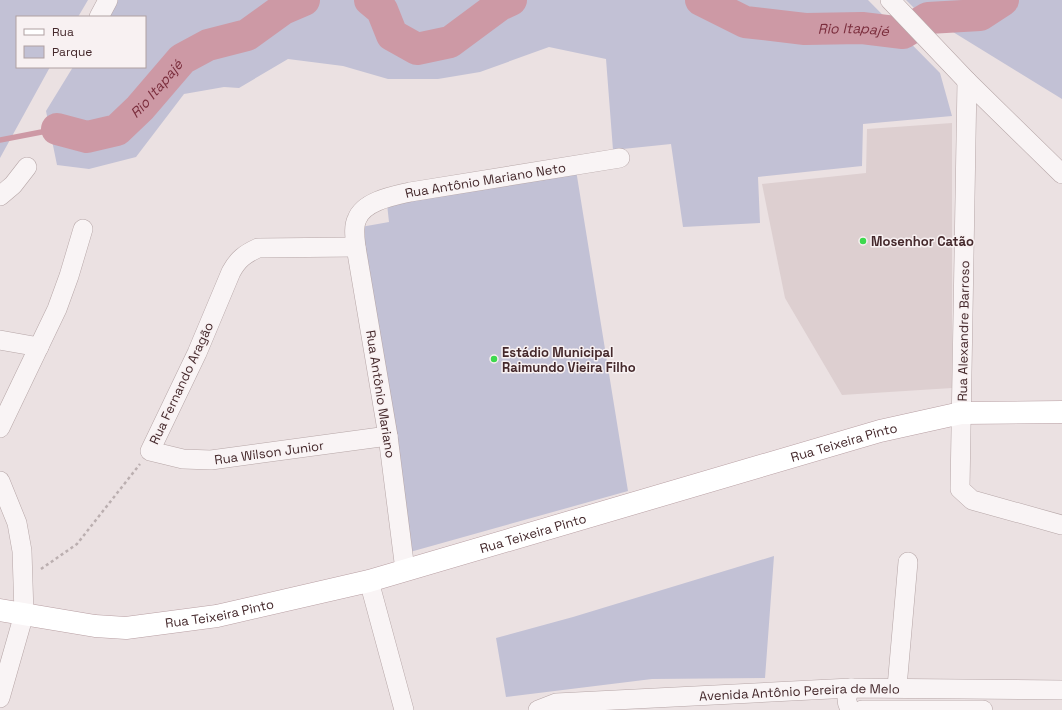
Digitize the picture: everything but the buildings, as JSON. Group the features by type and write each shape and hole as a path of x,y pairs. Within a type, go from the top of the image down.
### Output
{"main road":[{"name":"Rua Teixeira Pinto","path":"0,610 95,626 126,628 217,616 369,581 838,442 880,431 961,413 1062,412"}],"street":[{"path":"100,16 108,0"},
{"path":"891,1 967,81 1062,174"},
{"name":"Rua Alexandre Barroso","path":"967,81 960,489 964,495 972,500 1062,525"},
{"name":"Rua Antônio Mariano Neto","path":"357,218 363,210 376,203 410,192 620,158"},
{"path":"0,196 13,184 27,167"},
{"name":"Rua Antônio Mariano","path":"357,218 354,232 356,247 388,436 405,570"},
{"path":"0,428 57,308 69,276 83,229"},
{"name":"Rua Fernando Aragão","path":"150,451 197,353 237,261 245,254 258,248 356,247"},
{"path":"0,340 39,347"},
{"name":"Rua Wilson Junior","path":"150,451 183,459 211,460 388,436"},
{"path":"0,481 17,522 22,551 24,614 0,698"},
{"path":"897,687 908,562"},
{"path":"369,581 404,710"},
{"name":"Avenida Antônio Pereira de Melo","path":"538,710 556,703 851,688 897,687 1062,690"},
{"path":"851,688 846,696 851,710"},
{"path":"929,710 933,699 931,688"},
{"name":"Avenida Antônio Pereira de Melo","path":"862,710 983,710"}],"path":[{"name":"Rua Fernando Aragão","path":"23,581 77,544 150,451"}],"shaded area":[{"name":"Mosenhor Catão","path":"952,123 952,388 842,395 785,298 762,184 866,173 867,129"}],"green space":[{"path":"0,0 88,0 79,16 16,16 16,68 49,68 0,158"},
{"path":"113,0 868,0 940,73 952,116 863,124 862,166 758,177 760,223 683,227 671,144 613,150 606,59 549,47 480,72 438,79 388,79 343,66 288,59 239,88 224,87 184,94 136,157 89,169 57,165 46,111 72,68 146,68 146,16 104,16"},
{"path":"906,0 1062,0 1062,99 914,8"},
{"name":"Estádio Municipal Raimundo Vieira Filho","path":"576,170 628,491 410,552 361,227 389,222 387,204"},
{"path":"774,556 765,678 652,679 506,697 496,638 573,617"}],"waterway":[{"name":"Rio Itapajé","path":"57,129 87,137 117,130 140,108 182,59 208,45 247,35 283,9 304,0"},
{"name":"Rio Itapajé","path":"370,0 382,10 392,35 417,49 450,42 500,5 511,0"},
{"name":"Rio Itapajé","path":"701,0 745,22 805,29 862,28 903,33 928,18 980,15 1003,0"},
{"name":"Rio Itapajé","path":"0,140 57,129"}],"place":[{"name":"Mosenhor Catão","path":"863,241"},
{"name":"Estádio Municipal Raimundo Vieira Filho","path":"494,359"}]}
